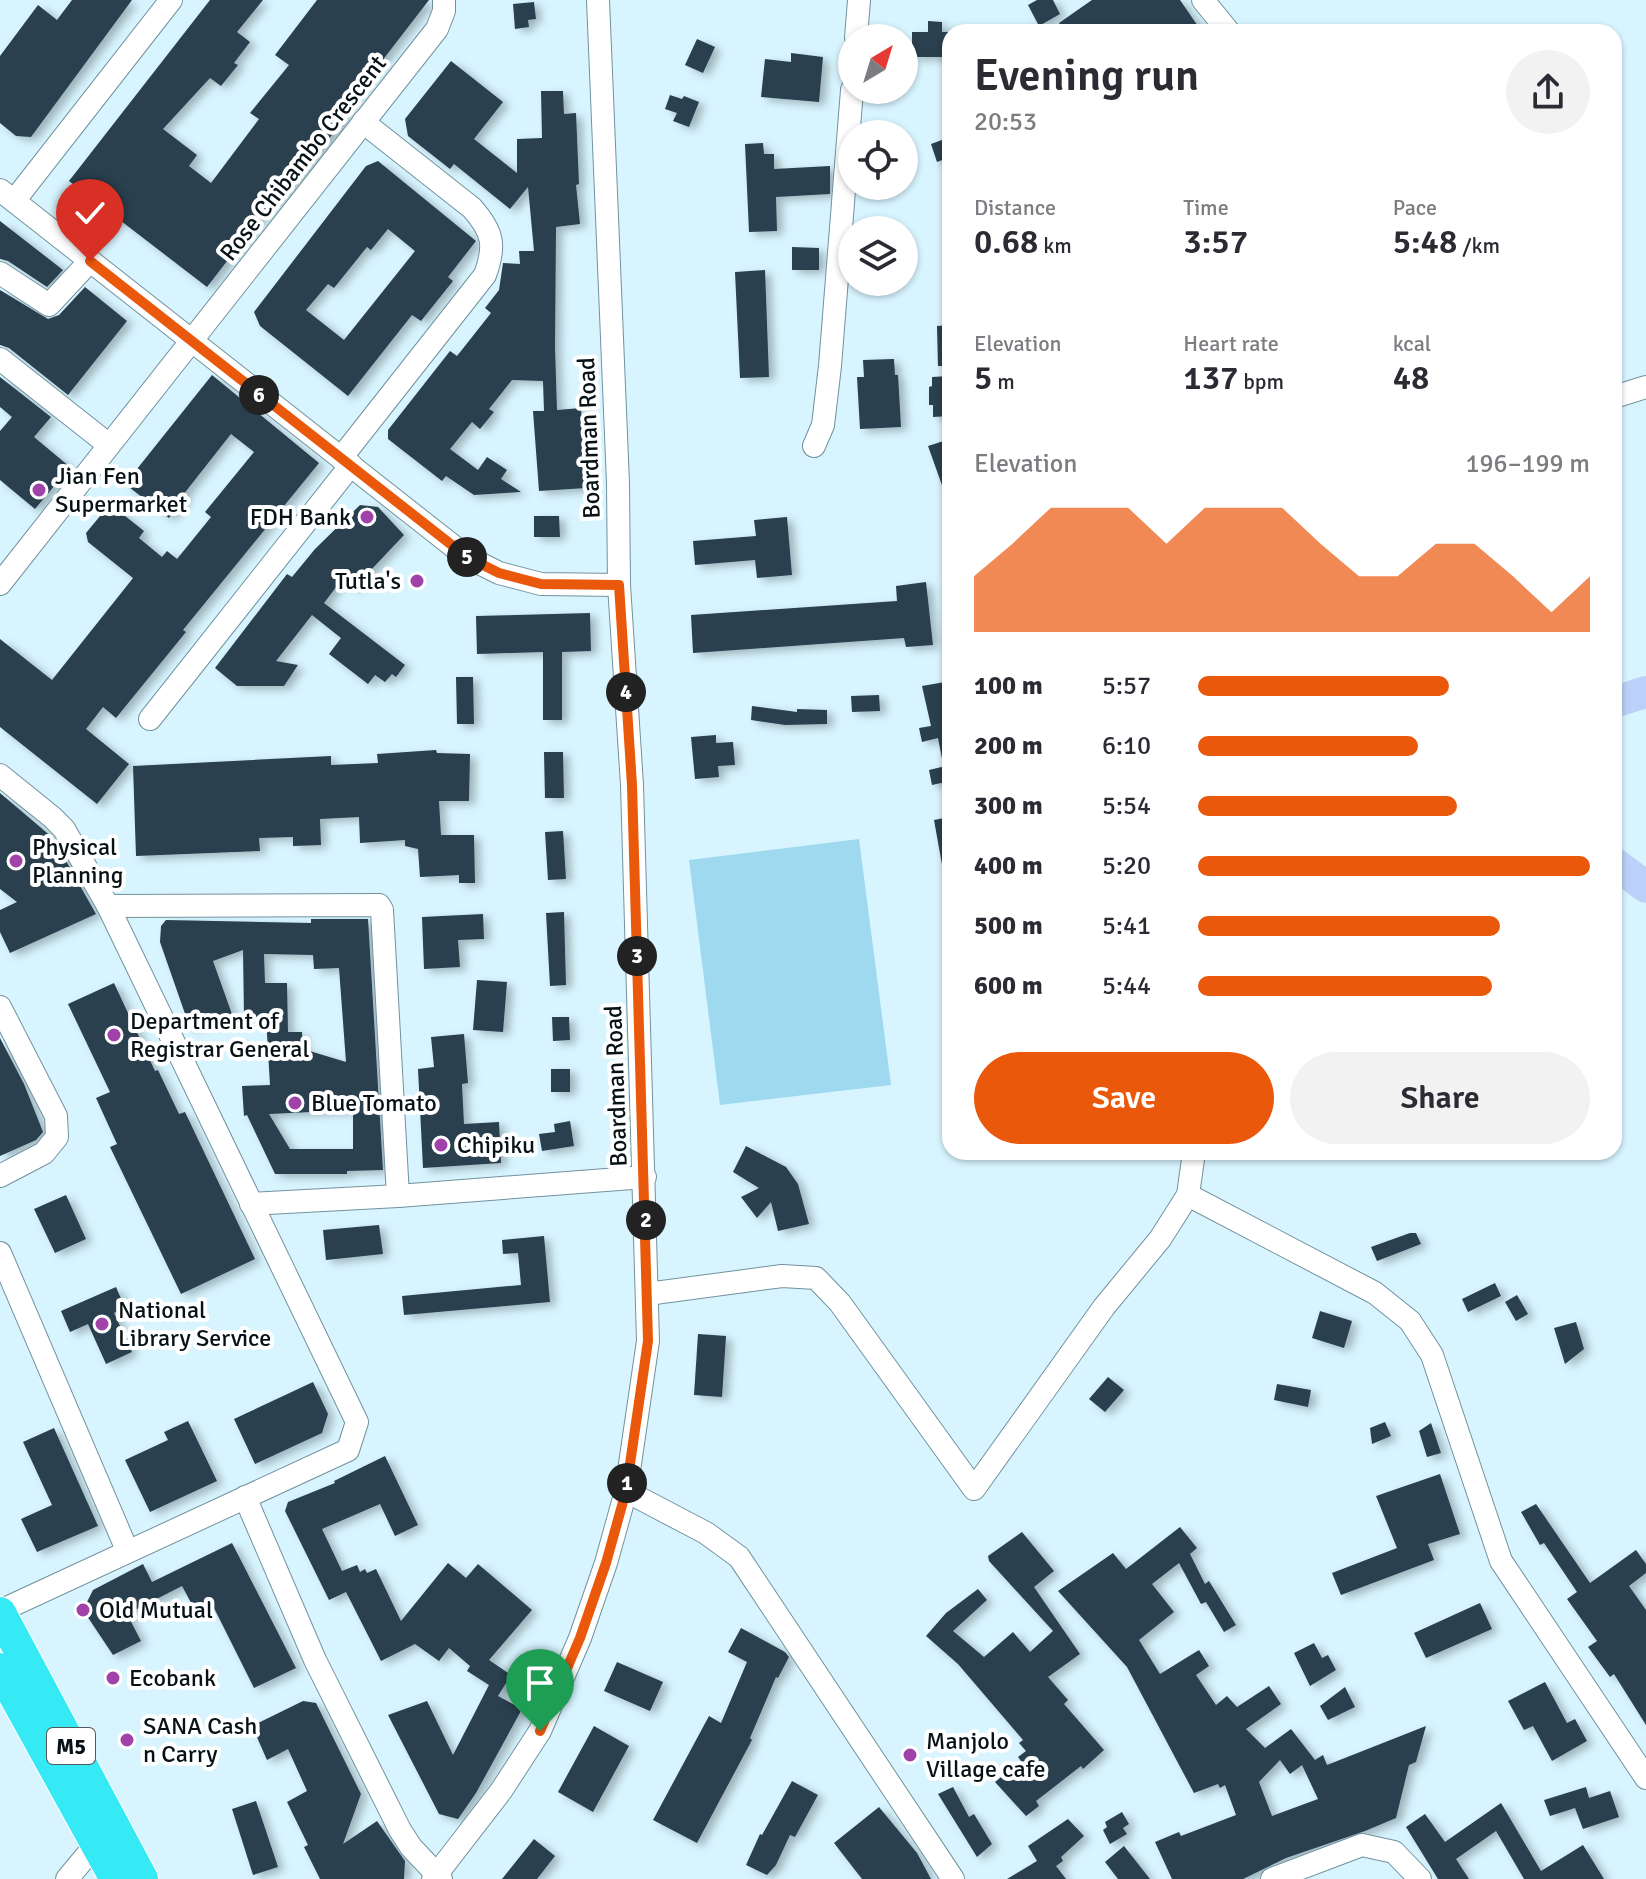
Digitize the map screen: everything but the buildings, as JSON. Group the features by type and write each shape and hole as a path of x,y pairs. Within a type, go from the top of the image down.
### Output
{"highway":[{"name":"M5","path":"0,1612 142,1879"},
{"name":"M5","path":"0,1669 116,1879"}],"street":[{"path":"171,0 7,196 467,557 499,573 541,584 619,585"},
{"name":"Rose Chibambo Crescent","path":"0,584 437,29 444,11 444,0"},
{"name":"Boardman Road","path":"437,1878 501,1791 540,1731 580,1638 606,1563 626,1491 648,1341 632,785 619,585 618,483 598,0"},
{"path":"857,24 859,0"},
{"path":"1203,0 1222,24"},
{"path":"814,446 823,425 830,366 851,104"},
{"path":"150,719 485,275 492,257 491,236 486,224 472,208 363,122"},
{"path":"0,273 49,305 90,261"},
{"path":"0,359 109,445"},
{"path":"1622,394 1646,387"},
{"path":"0,775 64,829 108,906 357,1422 348,1450 127,1550 0,1612"},
{"path":"108,906 379,905 382,910 398,1196"},
{"path":"0,1007 56,1116 57,1137 44,1153 0,1176"},
{"path":"647,1294 782,1276 816,1278 840,1303 974,1489 1104,1307 1160,1239 1188,1195 1193,1160"},
{"path":"251,1204 645,1177"},
{"path":"1188,1195 1375,1293 1410,1321 1432,1355 1501,1561 1646,1778"},
{"path":"0,1253 127,1550"},
{"path":"626,1491 706,1533 739,1557 953,1879"},
{"path":"245,1497 315,1660 400,1830 437,1878"},
{"path":"67,1879 97,1843"},
{"path":"1272,1879 1362,1845 1394,1852 1420,1879"}],"shaded area":[{"path":"859,839 891,1085 720,1105 689,860"}],"waterway":[{"path":"1622,700 1646,692"},
{"path":"1622,869 1646,887"}],"place":[{"name":"Jian Fen Supermarket","path":"39,490"},
{"name":"FDH Bank","path":"367,517"},
{"name":"Tutla's","path":"417,581"},
{"name":"Physical Planning","path":"16,861"},
{"name":"Department of Registrar General","path":"114,1035"},
{"name":"Blue Tomato","path":"295,1103"},
{"name":"Chipiku","path":"441,1145"},
{"name":"National Library Service","path":"102,1324"},
{"name":"Old Mutual","path":"83,1610"},
{"name":"Ecobank","path":"113,1678"},
{"name":"SANA Cash n Carry","path":"127,1740"},
{"name":"Manjolo Village cafe","path":"910,1755"}],"route":[{"path":"90,261 467,557 499,573 541,584 619,585 632,785 648,1341 626,1491 606,1563 580,1638 540,1731"}]}
